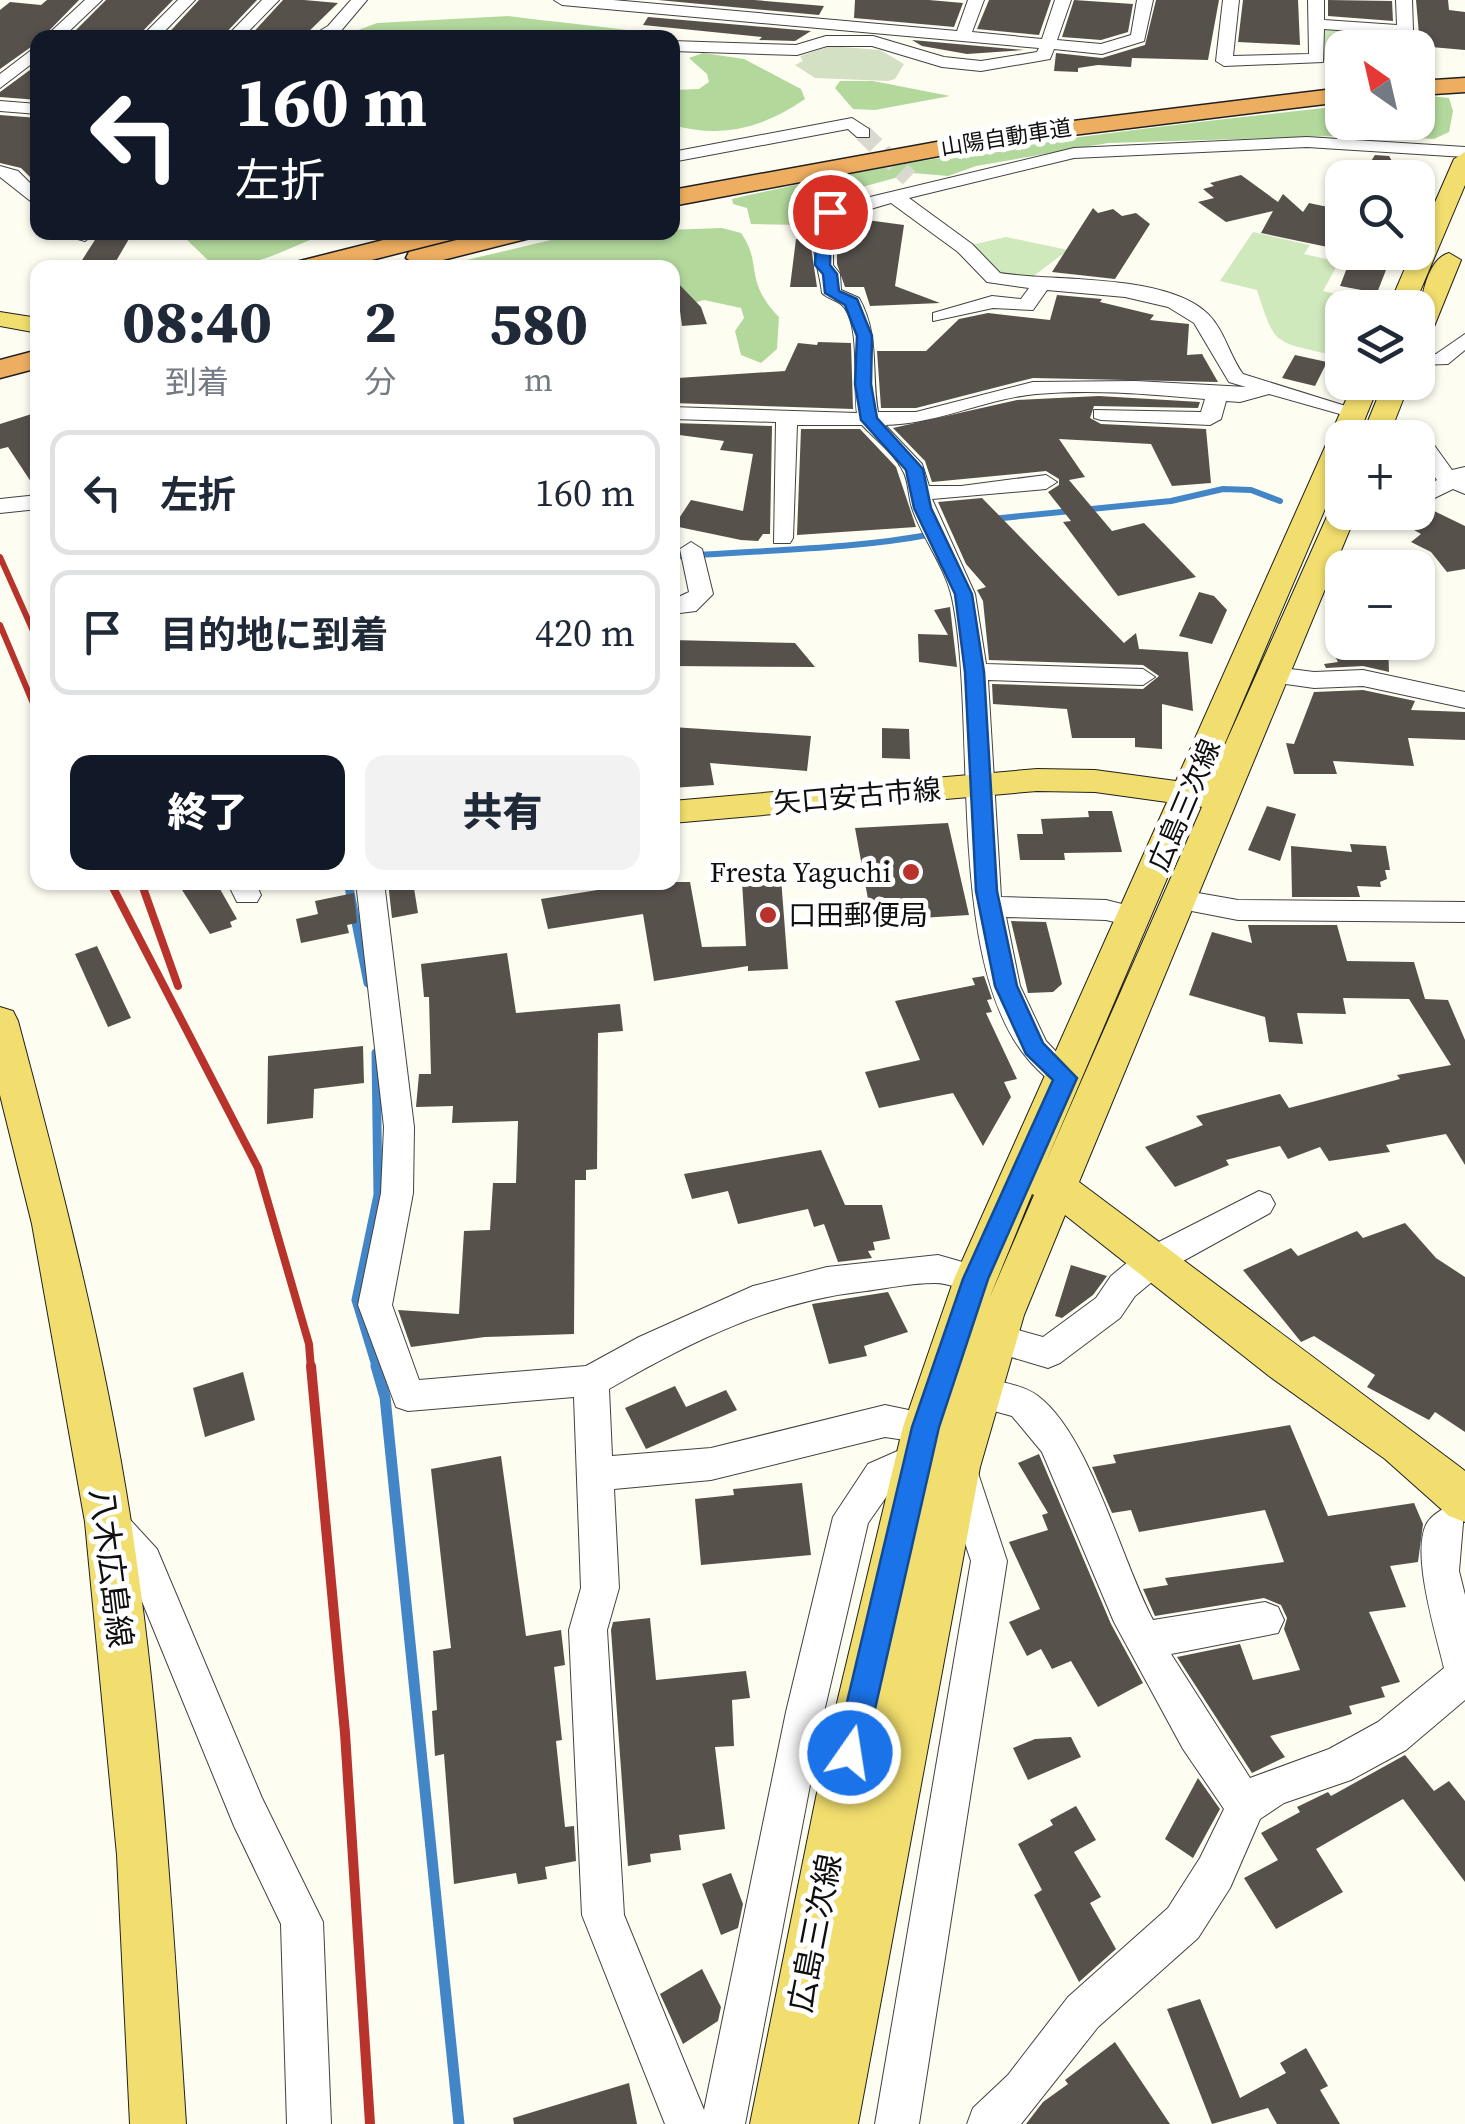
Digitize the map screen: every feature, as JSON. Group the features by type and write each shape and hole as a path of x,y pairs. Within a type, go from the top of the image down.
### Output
{"highway":[{"path":"1435,79 1465,72"},
{"path":"1435,82 1465,85"},
{"name":"山陽自動車道","path":"680,181 996,123 1325,84"},
{"name":"山陽自動車道","path":"680,197 1008,136 1325,97"},
{"path":"335,260 417,240"},
{"path":"411,260 489,240"},
{"path":"0,349 30,341"},
{"path":"0,369 30,360"}],"main road":[{"path":"1408,290 1465,155"},
{"path":"1435,293 1465,220"},
{"path":"0,319 30,325"},
{"name":"広島三次線","path":"796,2122 934,1451 975,1279 1043,1180 1182,900 1205,794 1325,525"},
{"name":"広島三次線","path":"934,1451 980,1393 1043,1180 1066,1078 1136,917 1274,675 1325,530"},
{"name":"矢口安古市線","path":"680,811 978,785 1095,781 1205,794"},
{"name":"八木広島線","path":"0,1021 52,1224 108,1522 143,1854 158,2124"},
{"path":"1043,1180 1288,1366 1413,1454 1465,1501"}],"street":[{"path":"61,30 94,0"},
{"path":"156,30 187,0"},
{"path":"241,30 271,0"},
{"path":"332,30 359,0"},
{"path":"562,0 712,6 790,20 882,21 963,36 1102,49 1138,38 1145,0"},
{"path":"790,20 801,0"},
{"path":"963,36 976,0"},
{"path":"680,46 797,50 826,40 873,41 942,62 981,66 1044,56 1063,0"},
{"path":"1232,0 1224,61 1317,60 1316,0"},
{"path":"1318,24 1405,30 1404,0"},
{"path":"0,83 30,57"},
{"path":"0,106 30,108"},
{"path":"680,155 852,123 863,134"},
{"path":"1066,1078 1034,1048 1006,986 990,907 978,785 975,672 964,594 944,560 914,469 869,420 863,384 865,336 852,302 832,293 830,274 822,265 824,220 830,212 892,195 914,183 1114,148 1308,142 1465,155"},
{"path":"0,171 12,175 30,194"},
{"path":"892,195 965,248 994,278 1121,292 1194,312 1204,322 1229,371 1329,420"},
{"path":"940,317 992,302 1026,306 1044,282"},
{"path":"1435,360 1441,360 1465,340"},
{"path":"680,413 916,418 1034,388 1136,387 1240,396 1266,388"},
{"path":"1101,414 1210,419 1216,394"},
{"path":"782,538 787,417"},
{"path":"1435,456 1460,481 1435,492"},
{"path":"919,492 960,492 1046,482"},
{"path":"0,506 30,503"},
{"path":"680,606 688,606 701,594 691,549"},
{"path":"975,672 1062,671 1143,677"},
{"path":"1274,675 1314,680 1363,678 1465,700"},
{"path":"371,890 399,1127 397,1193 375,1305 408,1396 591,1381 651,1347 765,1296 827,1280 938,1269 975,1279"},
{"path":"1182,900 1238,910 1465,912"},
{"path":"990,907 1106,910 1136,917"},
{"path":"996,1338 1048,1354 1108,1308 1123,1286 1153,1260 1259,1204"},
{"path":"591,1381 600,1588 588,1630 603,1915 617,1959 687,2124"},
{"path":"980,1393 1026,1405 1054,1442 1145,1640 1223,1777 1246,1805"},
{"path":"595,1474 711,1464 884,1421 934,1451 990,1562 897,2124"},
{"path":"723,2124 806,1712 851,1517 881,1475 934,1451"},
{"path":"989,2124 1024,2091 1083,2012 1183,1923 1215,1873 1246,1805 1274,1786 1337,1766 1392,1736 1460,1680 1464,1668 1441,1571 1442,1531 1465,1516"},
{"path":"108,1522 144,1561 248,1812 302,1922 309,2124"},
{"path":"1145,1640 1265,1620"}],"green space":[{"path":"509,16 623,30 358,30 377,23"},
{"path":"831,46 880,50 904,64 895,79 888,81 815,78 795,65 803,61 800,56"},
{"path":"703,53 744,59 801,89 805,99 774,117 742,128 708,131 680,127 680,90 699,89 709,82 707,74 689,58"},
{"path":"840,81 873,81 950,96 875,110 853,109 835,88"},
{"path":"1435,97 1449,98 1453,111 1449,132 1435,139"},
{"path":"1325,108 1325,136 1108,143 976,166 948,176 913,173 797,205 801,225 751,224 747,208 733,204 732,199 960,155"},
{"path":"722,228 741,233 761,293 779,317 777,349 761,363 741,355 735,331 744,318 741,308 704,300 680,307 680,260 467,260 551,240 680,240 680,229"},
{"path":"1253,232 1310,245 1304,254 1325,259 1325,270 1335,270 1323,291 1325,353 1280,339 1268,322 1257,290 1220,281"},
{"path":"1006,237 1068,250 1031,278 1002,276 967,246"},
{"path":"187,240 309,240 259,260 208,260"}],"building":[{"path":"47,0 79,0 50,30 30,30 30,48 0,69 0,10 10,2 41,5"},
{"path":"106,0 173,0 144,30 76,30"},
{"path":"199,0 257,0 229,30 171,30"},
{"path":"283,0 338,3 310,30 255,30"},
{"path":"658,0 754,0 824,6 819,15"},
{"path":"855,0 963,3 954,27 854,18"},
{"path":"989,0 1051,0 1039,35 977,29"},
{"path":"1074,0 1133,4 1128,32 1101,40 1062,37"},
{"path":"1156,0 1219,0 1208,60 1132,58 1131,67 1098,65 1078,68 1078,72 1054,71 1056,53 1102,58 1145,45"},
{"path":"1243,0 1298,0 1300,45 1238,42"},
{"path":"1328,0 1392,1 1393,21 1328,16"},
{"path":"1416,0 1448,0 1449,10 1465,12 1465,50 1435,47 1435,30 1419,30"},
{"path":"648,17 811,31 795,41 759,40 762,37 643,25"},
{"path":"912,40 1024,50 967,54 922,46"},
{"path":"30,70 30,99 0,97 0,92"},
{"path":"0,115 30,117 30,177 21,168 0,163"},
{"path":"1375,155 1389,156 1391,160 1372,160"},
{"path":"1241,175 1278,202 1283,194 1303,212 1309,203 1325,206 1325,246 1261,233 1273,211 1226,222 1198,202 1214,198 1203,189 1214,186 1210,183"},
{"path":"1093,208 1098,213 1113,209 1122,216 1136,213 1150,224 1115,279 1052,272"},
{"path":"852,218 904,225 895,286 940,303 870,306 864,287 845,287 837,264 837,241"},
{"path":"796,239 810,240 817,287 790,287"},
{"path":"95,240 128,240 117,260 82,260"},
{"path":"1346,270 1386,270 1378,290 1340,286"},
{"path":"680,285 701,307 707,324 682,326"},
{"path":"1057,295 1102,299 1100,302 1154,315 1150,320 1189,324 1187,355 1202,354 1218,382 1033,378 916,408 881,408 877,351 926,351 959,319 988,313 1050,320"},
{"path":"798,343 851,343 853,409 680,403 680,378 785,371"},
{"path":"1295,355 1325,362 1315,386 1282,378"},
{"path":"1099,396 1200,402 1198,408 1094,406 1090,418 1101,424 1206,429 1211,483 1172,486 1151,444 1059,439 1085,477 1069,480 1112,531 1144,523 1196,577 1118,596 1063,522 1071,521 1048,492 1059,485 1059,479 1046,471 932,482 925,461 893,428 1017,400"},
{"path":"30,415 30,480 8,447 0,449 0,424"},
{"path":"680,423 772,426 770,534 763,534 758,541 680,527 680,517 691,500 743,511 753,454 720,450 724,441 680,435"},
{"path":"801,429 860,429 896,467 916,527 797,535"},
{"path":"982,498 1124,643 1136,633 1139,649 1188,652 1193,711 1162,704 1162,749 1135,747 1135,738 1072,738 1067,709 993,704 992,684 1143,689 1159,676 1143,665 989,660 983,601 977,590 986,587 966,564 938,502"},
{"path":"1435,511 1465,526 1465,569 1447,572 1435,557 1435,550 1411,542 1421,534 1414,530 1435,530"},
{"path":"1199,592 1214,596 1227,610 1212,644 1179,636"},
{"path":"950,607 957,667 919,662 918,634 948,635 934,610"},
{"path":"680,640 795,643 815,667 680,666"},
{"path":"1389,660 1389,672 1363,666 1326,668 1324,664"},
{"path":"1363,690 1415,701 1411,710 1465,712 1465,740 1408,738 1414,766 1333,761 1337,774 1294,774 1286,743 1294,744 1314,692"},
{"path":"680,728 811,736 807,771 710,763 714,785 680,787"},
{"path":"882,728 909,729 910,759 882,758"},
{"path":"1267,806 1296,814 1280,861 1248,850"},
{"path":"1088,811 1112,811 1122,852 1064,853 1065,860 1020,860 1017,834 1043,834 1041,819 1089,817"},
{"name":"Fresta Yaguchi","path":"948,823 969,915 872,921 855,828"},
{"path":"1350,844 1386,846 1390,870 1385,870 1387,879 1380,882 1381,887 1357,886 1360,897 1292,897 1291,846 1352,852"},
{"path":"780,865 788,969 748,971 748,966 654,981 643,914 548,929 541,899 597,890 680,890 680,882 690,882 702,947 746,946 741,866"},
{"path":"182,890 221,890 237,919 230,922 232,927 210,934"},
{"path":"389,890 414,890 418,913 392,918"},
{"path":"354,893 357,923 347,925 349,933 301,943 296,919 318,914 315,901"},
{"path":"1011,921 1046,922 1062,984 1053,992 1028,993"},
{"path":"1248,925 1337,925 1347,961 1414,962 1425,999 1448,1000 1465,1040 1465,1165 1446,1134 1386,1145 1390,1152 1329,1161 1320,1147 1288,1159 1280,1146 1226,1160 1229,1165 1175,1187 1145,1147 1203,1125 1196,1116 1280,1094 1289,1108 1400,1079 1397,1075 1451,1065 1409,999 1343,998 1346,1014 1297,1013 1303,1044 1269,1042 1265,1017 1189,995 1212,932 1252,943"},
{"path":"97,946 131,1018 108,1027 75,954"},
{"path":"507,953 516,1013 620,1004 623,1031 598,1033 597,1169 586,1170 586,1180 575,1180 574,1334 485,1337 411,1347 398,1310 459,1314 464,1231 490,1230 493,1183 516,1183 518,1121 452,1123 453,1106 416,1107 419,1074 431,1074 429,997 424,997 421,964"},
{"path":"984,976 992,999 987,1000 992,1012 986,1013 1017,1079 1004,1082 1011,1097 983,1146 953,1093 879,1108 865,1072 920,1060 895,1001 975,985 972,978"},
{"path":"363,1046 364,1083 314,1089 313,1118 267,1124 268,1056"},
{"path":"821,1150 845,1205 882,1205 890,1239 873,1242 875,1250 868,1251 872,1258 838,1262 824,1224 814,1227 808,1209 738,1224 728,1191 692,1199 684,1174"},
{"path":"1405,1223 1436,1258 1465,1277 1465,1432 1435,1412 1429,1420 1367,1387 1375,1375 1314,1336 1301,1342 1243,1270 1291,1248 1298,1256 1357,1231 1363,1238"},
{"path":"1071,1265 1107,1276 1093,1295 1062,1318 1055,1316"},
{"path":"888,1292 908,1332 864,1346 867,1356 829,1364 812,1304"},
{"path":"243,1372 255,1420 205,1437 193,1388"},
{"path":"675,1386 686,1407 726,1390 737,1410 646,1449 625,1408"},
{"path":"1290,1425 1328,1516 1414,1503 1423,1524 1418,1562 1390,1566 1406,1607 1369,1612 1400,1682 1381,1687 1385,1697 1349,1706 1352,1714 1270,1736 1285,1757 1252,1773 1177,1657 1240,1644 1253,1680 1300,1670 1284,1629 1287,1618 1281,1605 1264,1598 1155,1616 1143,1589 1168,1585 1165,1578 1284,1562 1265,1510 1139,1532 1131,1510 1112,1513 1092,1467 1116,1463 1113,1455"},
{"path":"1039,1454 1111,1624 1143,1683 1098,1707 1071,1661 1052,1669 1041,1649 1027,1656 1009,1622 1040,1609 1009,1542 1048,1530 1042,1515 1048,1513 1018,1463"},
{"path":"501,1456 526,1636 561,1630 565,1665 554,1667 562,1740 556,1741 565,1827 574,1826 576,1861 545,1867 547,1879 518,1884 516,1873 454,1884 444,1754 435,1756 432,1711 437,1710 433,1651 451,1648 431,1469"},
{"path":"802,1483 811,1555 701,1565 695,1499 734,1495 733,1489"},
{"path":"650,1618 656,1680 746,1671 750,1698 732,1700 734,1746 715,1747 725,1829 679,1835 681,1850 650,1854 651,1862 628,1866 611,1630 613,1622"},
{"path":"1071,1737 1081,1757 1028,1780 1013,1748 1035,1739"},
{"path":"1405,1755 1434,1791 1449,1781 1465,1801 1465,1882 1403,1799 1316,1849 1343,1892 1276,1929 1244,1878 1278,1860 1261,1833 1300,1812 1297,1807 1328,1792 1331,1796"},
{"path":"1198,1778 1220,1809 1193,1858 1165,1839"},
{"path":"1076,1806 1096,1840 1074,1852 1101,1897 1090,1903 1116,1949 1079,1982 1034,1895 1042,1890 1018,1844 1053,1825 1050,1820"},
{"path":"731,1873 743,1904 738,1928 721,1935 702,1884"},
{"path":"702,1969 721,2007 718,2021 683,2044 660,1994"},
{"path":"1200,1999 1240,2098 1286,2073 1280,2063 1306,2048 1328,2086 1320,2090 1340,2124 1277,2124 1268,2108 1212,2124 1167,2009"},
{"path":"1115,2042 1170,2124 1026,2124 1043,2102 1068,2084 1065,2080"},
{"path":"629,2083 637,2124 514,2124 513,2118"}],"waterway":[{"path":"992,519 1171,501 1223,489 1251,490 1280,501"},
{"path":"680,556 836,546 933,534"},
{"path":"350,890 368,983"},
{"path":"376,1053 378,1195 356,1300 377,1369"},
{"path":"376,1366 385,1397 459,2124"}],"tunnel":[{"path":"863,133 909,178"}],"railway":[{"path":"0,557 30,624"},
{"path":"0,625 30,696"},
{"path":"114,890 258,1168 309,1344 311,1369"},
{"path":"144,890 178,986"},
{"path":"311,1366 345,1733 370,2124"}],"place":[{"name":"Fresta Yaguchi","path":"911,872"},
{"name":"口田郵便局","path":"768,915"}],"route":[{"path":"830,212 824,220 822,265 830,274 832,293 852,302 865,336 863,384 869,420 914,469 922,508 944,560 964,594 975,672 986,891 1006,986 1034,1048 1066,1078 975,1279 926,1427 850,1753"}]}
